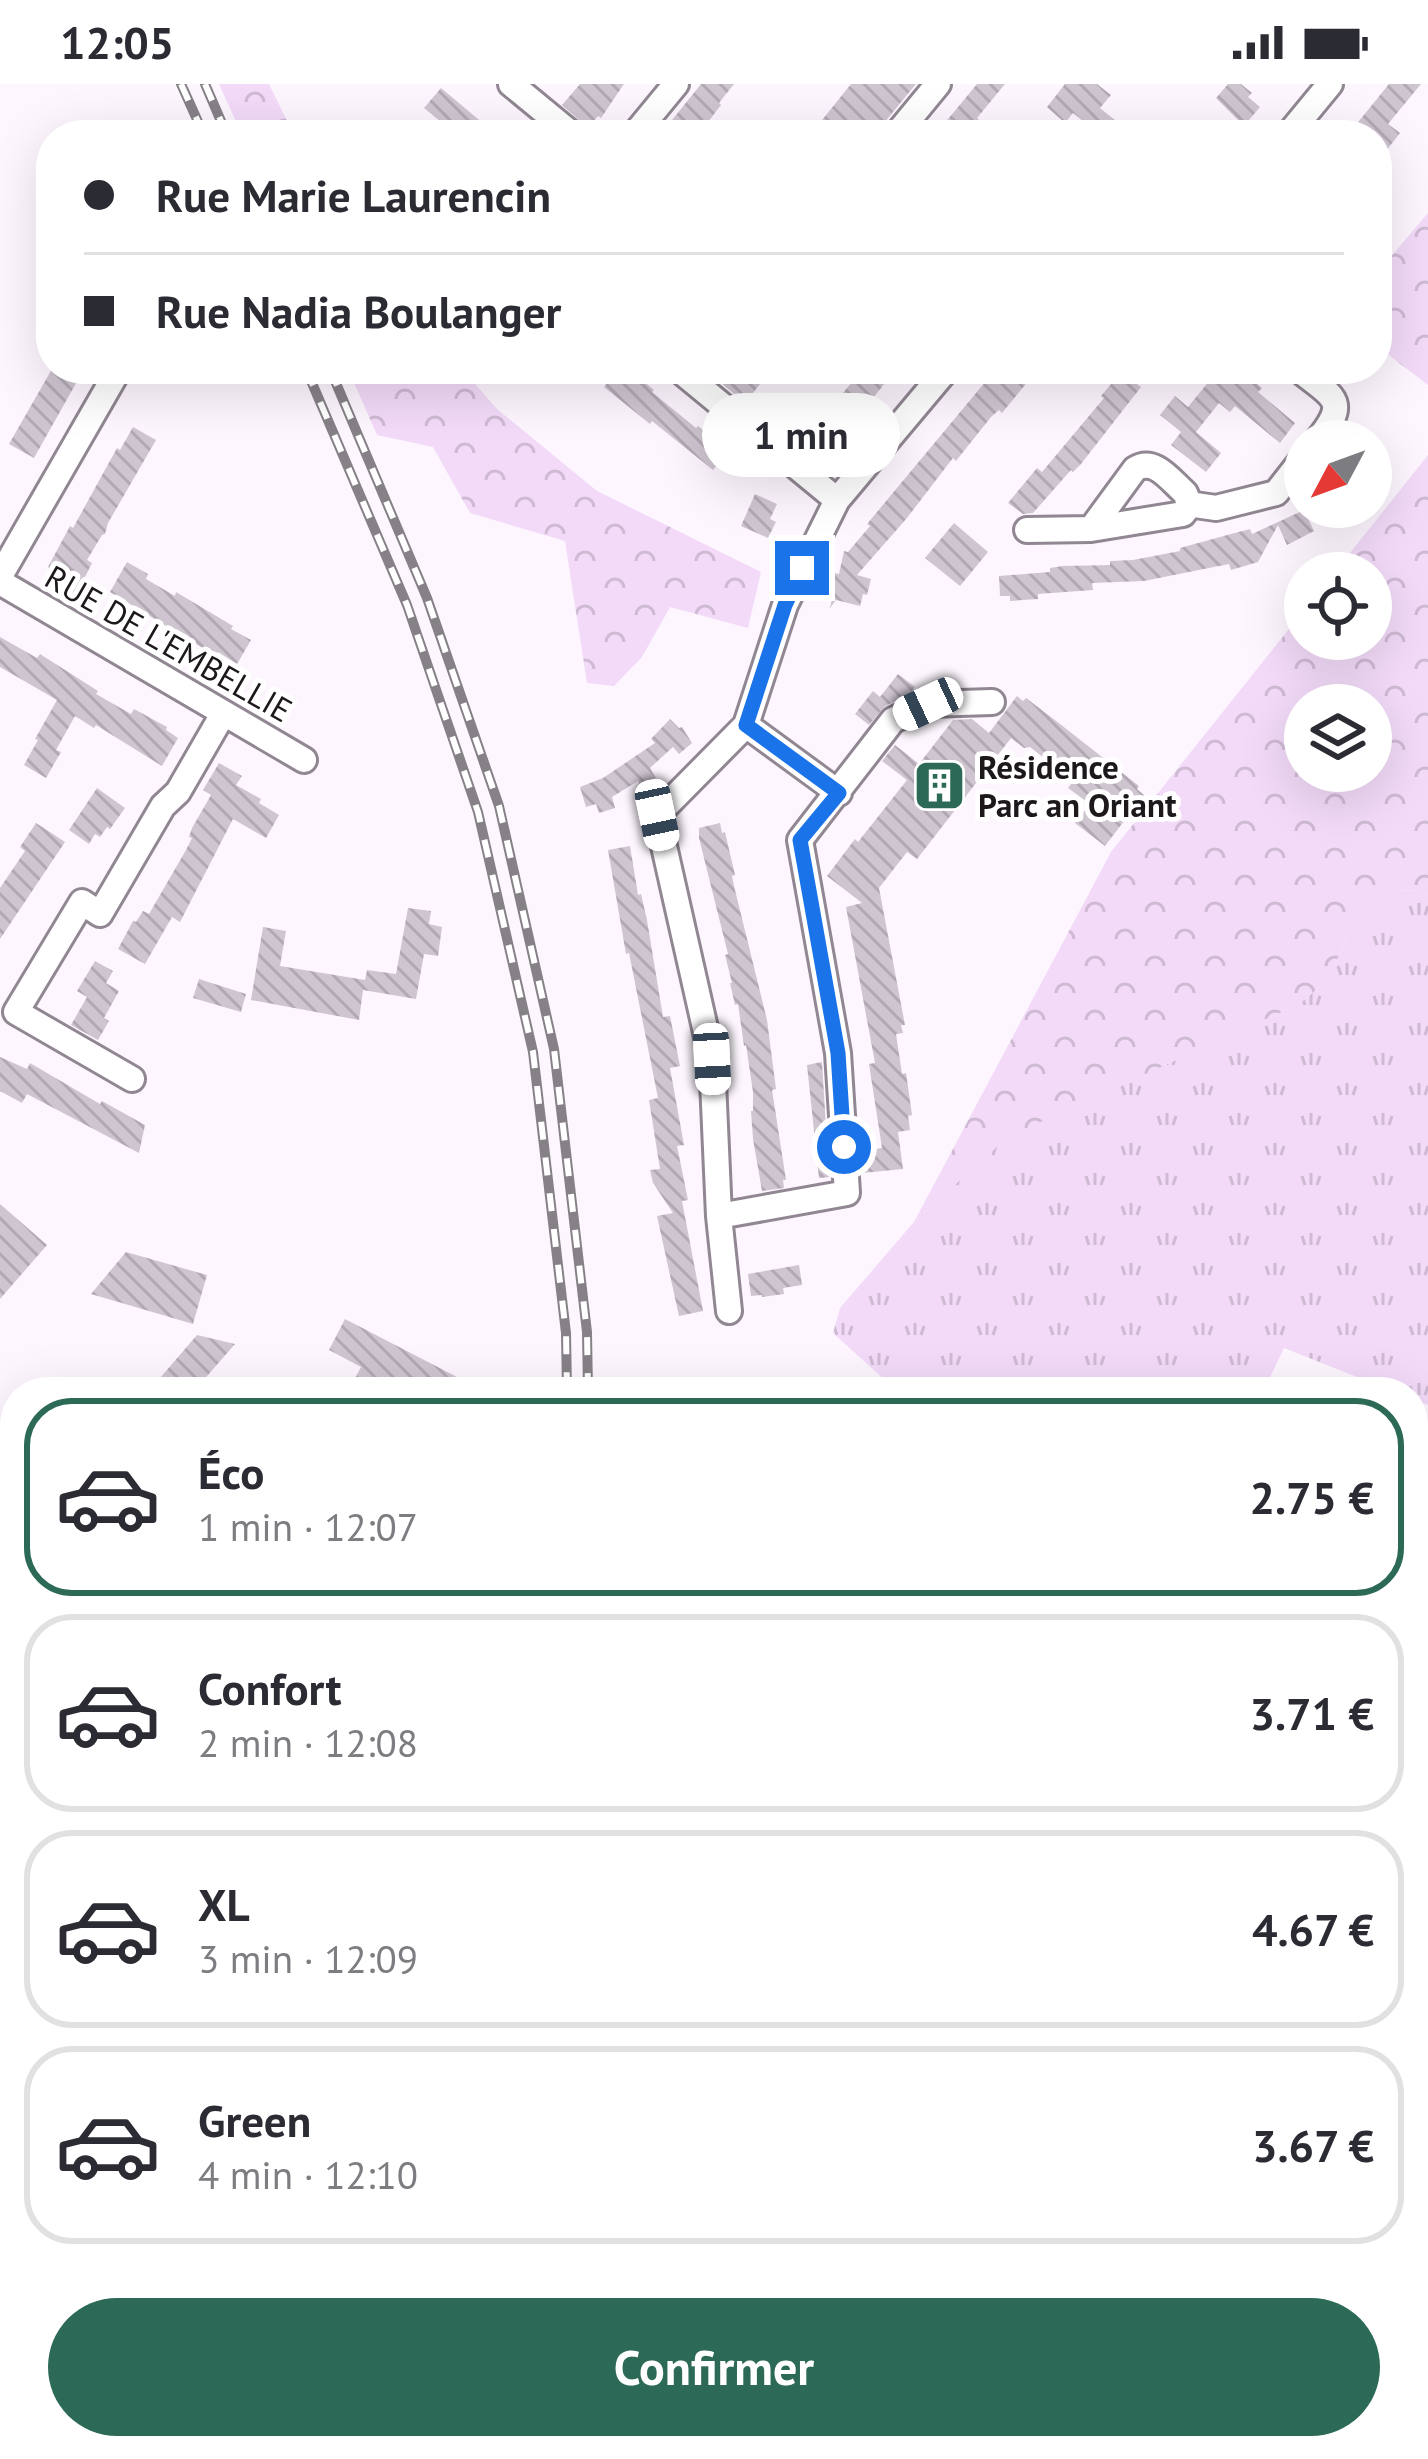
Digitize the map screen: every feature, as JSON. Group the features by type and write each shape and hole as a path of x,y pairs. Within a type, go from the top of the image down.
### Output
{"street":[{"path":"511,84 555,120"},
{"path":"646,120 676,84"},
{"path":"908,120 938,84"},
{"path":"1298,120 1320,87"},
{"path":"0,579 110,384"},
{"path":"705,384 837,500"},
{"path":"729,1311 718,1205 712,1059 657,815 746,725 785,605 837,500 934,384"},
{"path":"1316,384 1332,397 1334,420"},
{"path":"1027,530 1091,529 1183,514 1188,504 1185,493 1153,465 1142,464 1091,529"},
{"path":"1188,504 1216,508 1276,493 1284,483"},
{"name":"RUE DE L'EMBELLIE","path":"0,579 304,760"},
{"path":"718,1205 847,1193 838,1053 800,840 892,720 928,704 992,702"},
{"path":"133,1078 16,1012 82,902 100,914 223,714"},
{"path":"746,725 839,793"}],"green space":[{"path":"219,84 269,84 287,120 235,120"},
{"path":"1428,213 1428,385 1392,357 1392,255"},
{"path":"355,384 475,384 497,409 597,491 761,572 748,628 670,607 642,657 614,686 587,683 565,541 470,513 433,447 377,435"},
{"path":"1428,455 1428,896 1395,890 1347,937 1328,980 1299,1004 1008,1137 914,1222 1111,852 1284,635 1284,660 1392,660 1392,552 1351,552 1370,528 1392,528 1392,500"},
{"path":"1395,890 1428,896 1428,1377 1357,1377 1284,1348 1270,1377 881,1377 833,1333 840,1308 914,1222 1007,1137 1299,1004 1328,980 1347,937"}],"building":[{"path":"580,84 624,84 601,118 579,120 562,105"},
{"path":"701,84 734,84 710,120 672,120"},
{"path":"851,84 916,84 886,120 822,120"},
{"path":"977,84 1005,84 979,120 947,120"},
{"path":"1065,84 1097,84 1111,95 1100,108 1115,120 1082,120 1073,113 1062,120 1047,107"},
{"path":"1228,84 1241,84 1260,107 1249,120 1238,120 1216,98"},
{"path":"1389,84 1421,84 1391,120 1360,120"},
{"path":"441,88 479,120 439,120 424,108"},
{"path":"43,384 76,384 34,458 9,444"},
{"path":"647,384 727,454 713,470 604,387"},
{"path":"722,384 760,384 745,403"},
{"path":"850,384 884,384 820,465 800,448 836,409 832,406"},
{"path":"984,384 1026,384 956,461 953,458 857,575 871,579 860,606 836,600 830,608 844,551 848,552 870,526 867,524"},
{"path":"1111,384 1141,387 1081,464 1033,513 1023,514 1008,503 1037,468 1042,472 1104,398"},
{"path":"1207,384 1257,384 1262,388 1258,392 1291,420 1284,420 1280,443 1235,406 1230,412 1219,403 1196,432 1221,453 1206,472 1171,445 1181,432 1160,415 1175,396 1188,407"},
{"path":"133,427 156,440 87,560 92,563 76,595 45,577 48,567"},
{"path":"755,494 777,504 770,519 776,522 768,538 741,526"},
{"path":"1284,519 1284,528 1314,531 1287,545 1278,525 1258,562 1231,570 1229,564 1144,581 1092,583 1093,590 1038,594 1038,599 1010,601 1010,596 1000,596 999,576 1050,572 1050,568 1063,566 1110,565 1110,561 1180,551 1250,529 1252,534"},
{"path":"954,523 988,552 960,586 925,558"},
{"path":"127,562 148,574 146,579 175,596 176,592 251,640 237,664 110,592"},
{"path":"0,637 37,658 40,654 131,714 134,709 167,727 178,738 162,766 75,716 46,778 24,765 57,700 0,667"},
{"path":"898,674 915,687 910,694 885,706 869,725 855,714 873,691 880,697"},
{"path":"1017,696 1060,724 1139,786 1144,795 1105,846 1075,823 1090,804 1068,788 1073,781 1011,738 917,859 907,852 879,888 905,1025 901,1025 903,1033 896,1034 912,1115 908,1116 910,1130 898,1132 903,1169 862,1173 861,1151 882,1148 869,1064 875,1063 846,907 862,903 827,876 907,780 882,761 895,745 919,764 953,720 972,719 989,733"},
{"path":"670,719 692,743 679,754 673,747 650,768 657,780 642,789 638,781 612,797 615,808 599,813 596,804 586,807 580,787 603,778 655,743 651,739"},
{"path":"219,763 242,776 236,785 279,815 266,838 233,819 180,922 172,917 145,964 118,949 133,921 143,911 149,914 186,850 192,828 211,795 203,790"},
{"path":"97,788 125,808 110,829 100,837 95,834 89,844 69,830"},
{"path":"36,823 65,842 0,939 0,888 25,851 20,847"},
{"path":"720,823 767,1020 784,1188 762,1191 746,1045 699,838 699,828"},
{"path":"630,846 663,1017 670,1016 680,1066 670,1068 684,1145 677,1146 688,1200 682,1201 703,1311 679,1316 657,1216 673,1213 650,1170 660,1169 649,1100 658,1098 608,850"},
{"path":"408,908 431,911 429,924 442,927 438,956 424,954 416,999 363,990 359,1020 251,1000 263,927 286,931 280,966 365,980 367,970 396,974"},
{"path":"95,961 113,971 106,983 119,991 98,1040 71,1025 87,997 77,991"},
{"path":"199,979 246,994 241,1012 193,998"},
{"path":"0,1057 27,1069 30,1063 145,1125 139,1153 27,1094 22,1103 0,1091"},
{"path":"822,1062 829,1177 819,1178 807,1065"},
{"path":"0,1204 47,1245 0,1299"},
{"path":"126,1252 207,1275 193,1324 91,1294"},
{"path":"799,1265 802,1285 783,1288 784,1294 751,1296 748,1274"},
{"path":"345,1319 457,1377 356,1377 361,1367 329,1350"},
{"path":"197,1335 235,1344 206,1377 161,1377"}],"railway":[{"path":"181,84 197,120"},
{"path":"205,84 221,120"},
{"path":"312,384 407,605 478,812 533,1052 566,1333 567,1377"},
{"path":"336,384 427,598 499,806 554,1049 587,1332 588,1377"}],"place":[{"name":"Résidence Parc an Oriant","path":"939,785"}],"route":[{"path":"802,568 746,725 839,793 800,840 838,1053 844,1147"}]}
